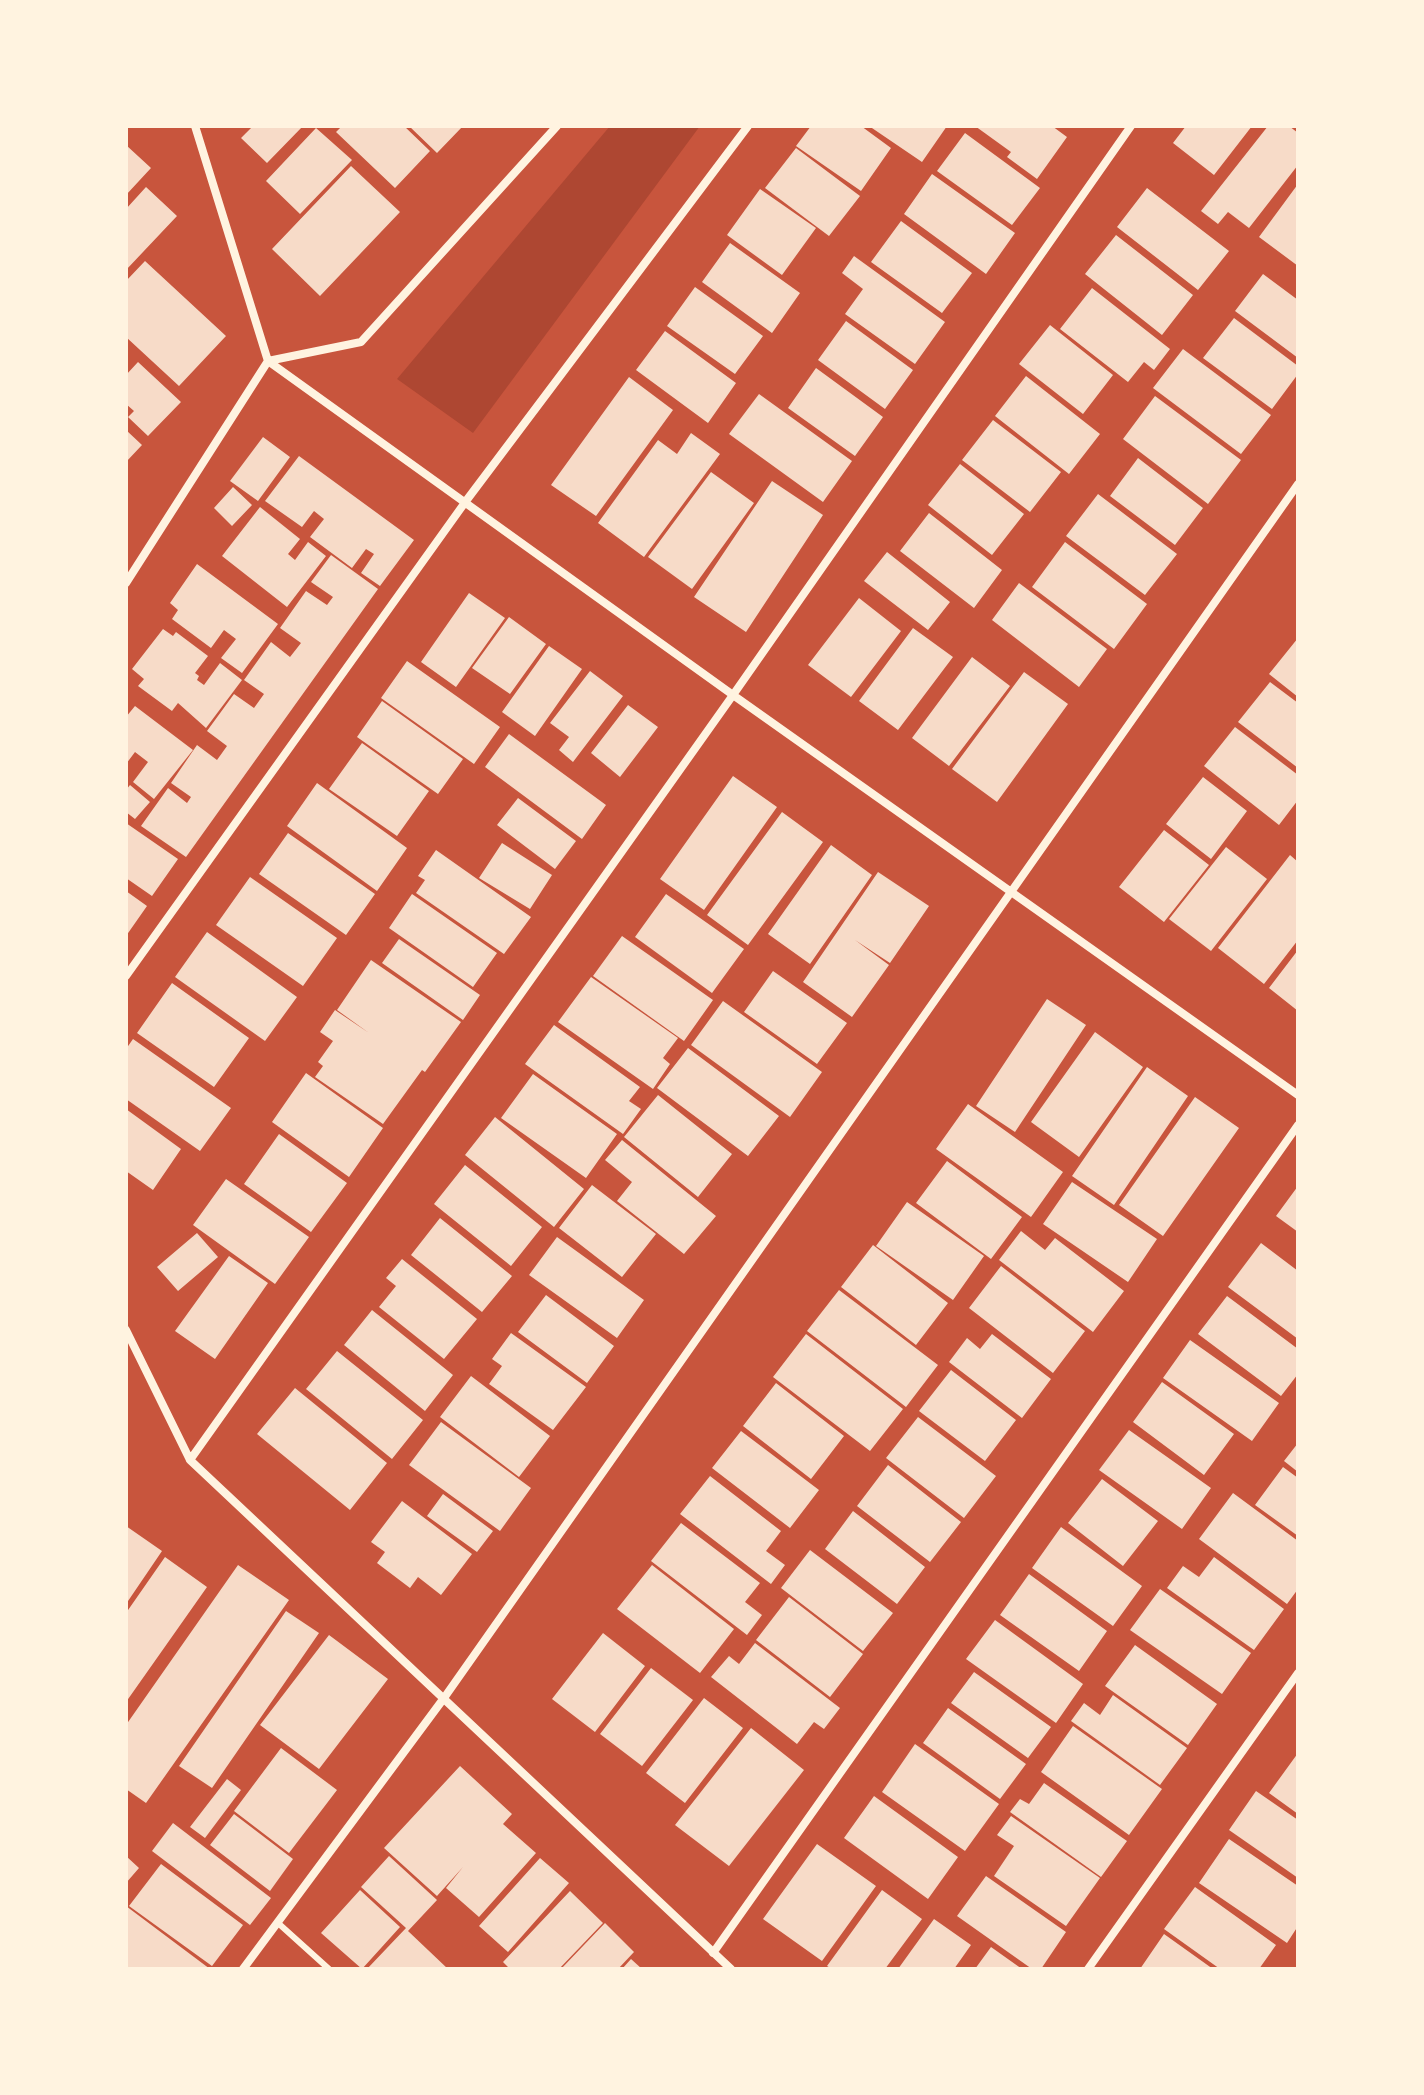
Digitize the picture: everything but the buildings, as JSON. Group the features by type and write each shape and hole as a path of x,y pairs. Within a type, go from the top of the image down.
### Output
{"street":[{"path":"195,126 268,361 1298,1095"},
{"path":"126,583 268,361 361,342 557,126"},
{"path":"126,976 466,501 748,126"},
{"path":"190,1460 733,695 1131,126"},
{"path":"243,1969 444,1698 1298,484"},
{"path":"713,1953 1298,1125"},
{"path":"126,1330 190,1460 731,1969"},
{"path":"1088,1969 1298,1673"}],"lane":[{"path":"278,1923 329,1969"}],"shaded area":[{"path":"610,126 700,126 473,433 397,379"}]}
